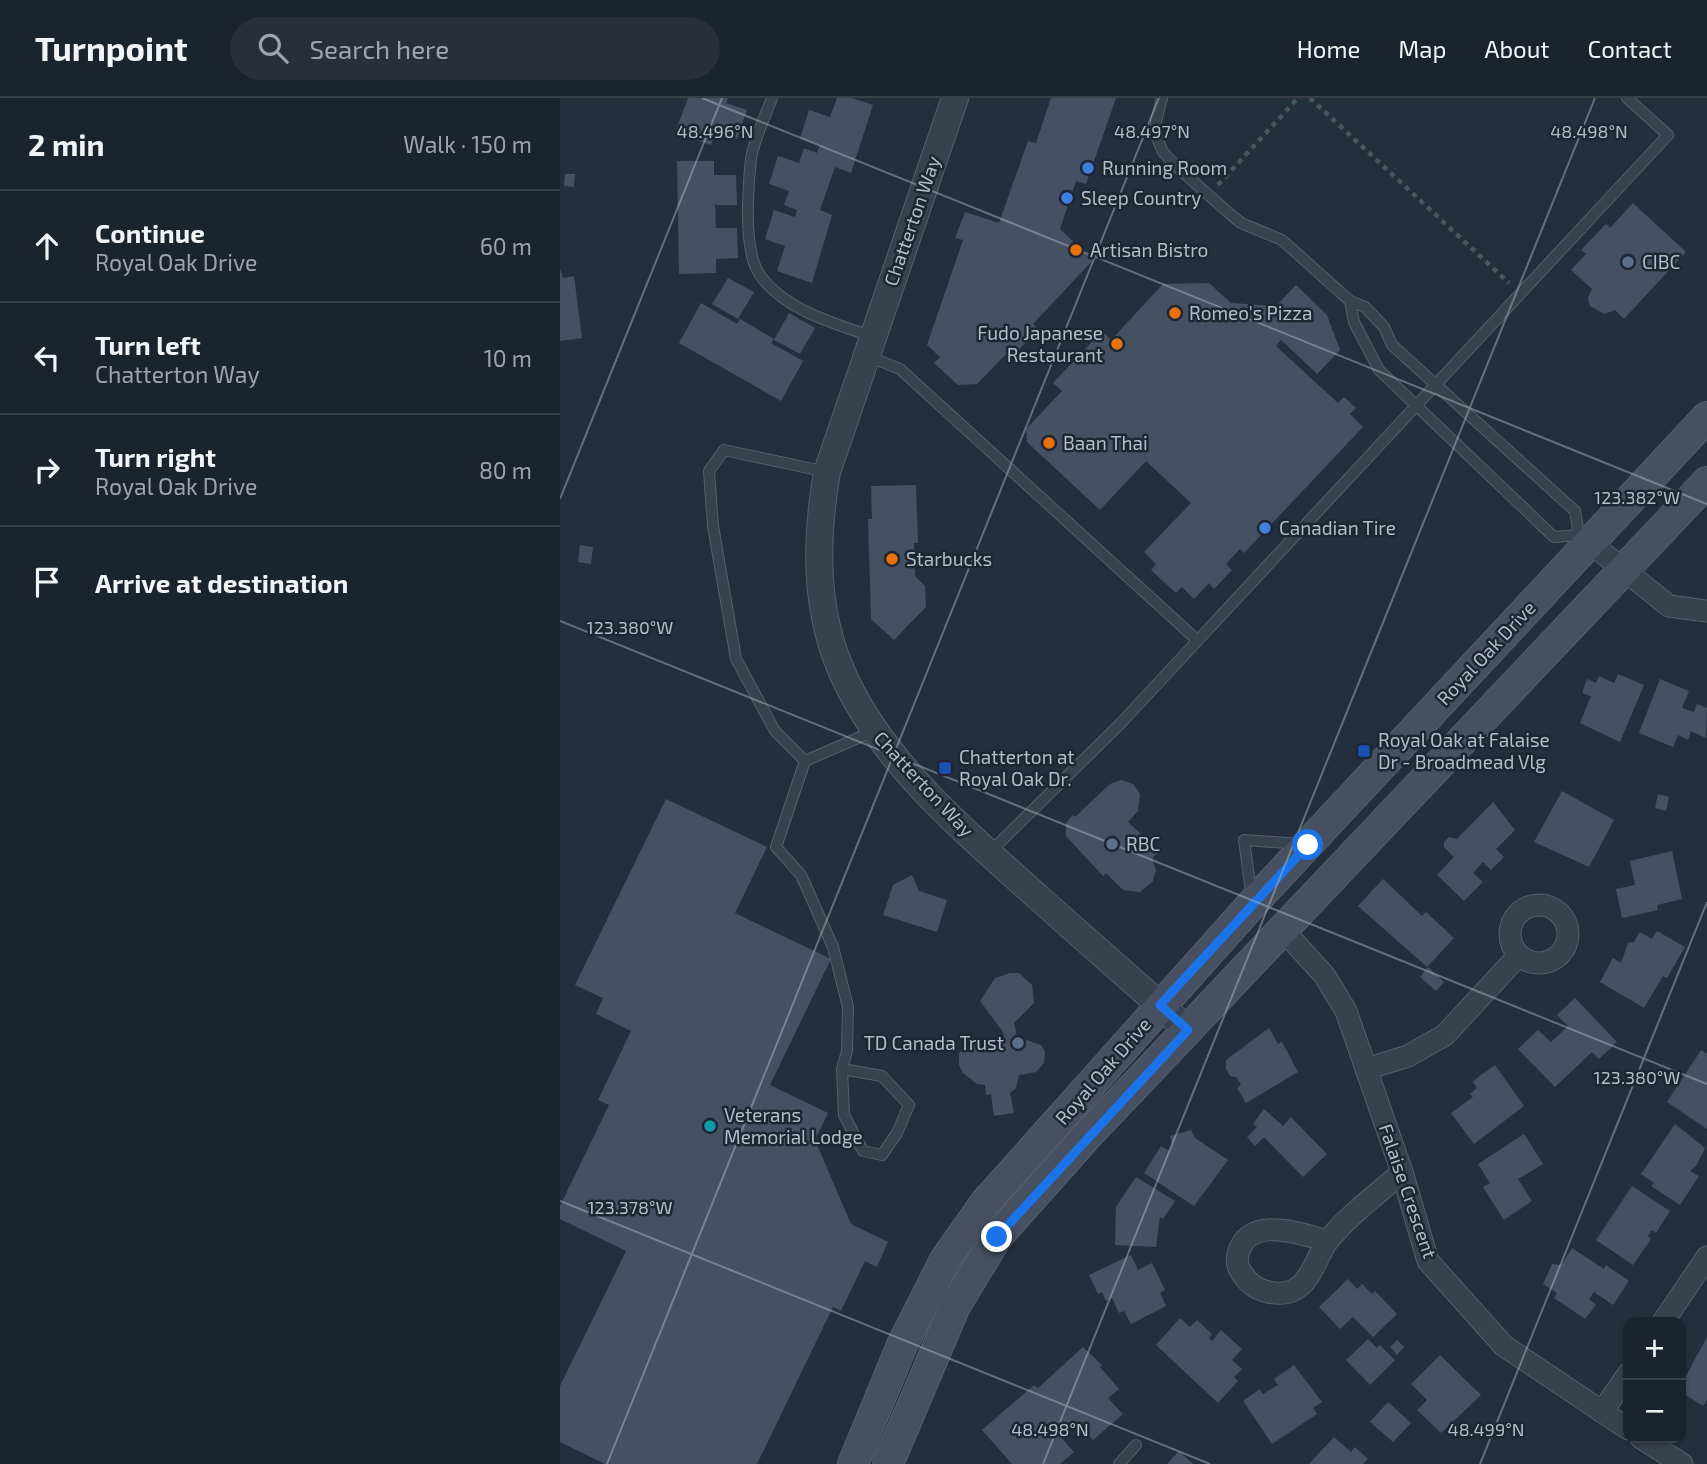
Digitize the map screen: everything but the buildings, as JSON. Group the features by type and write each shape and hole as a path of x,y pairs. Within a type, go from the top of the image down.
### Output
{"main road":[{"name":"Royal Oak Drive","path":"853,1464 902,1345 945,1259 985,1203 1160,1005 1584,538 1707,417"},
{"name":"Royal Oak Drive","path":"888,1464 955,1306 997,1237 1188,1030 1707,482"}],"street":[{"name":"Chatterton Way","path":"955,98 827,472 819,515 818,559 825,619 838,663 874,731 912,775 989,853 1188,1030"},
{"path":"1584,538 1669,606 1707,611"},
{"name":"Falaise Crescent","path":"1284,931 1325,976 1346,1011 1402,1172 1428,1261 1504,1346 1623,1426"},
{"path":"1366,1069 1408,1056 1445,1035 1518,956"},
{"path":"1328,1241 1402,1172"},
{"path":"1666,1317 1707,1257"},
{"path":"1602,1412 1624,1380"},
{"path":"1649,1443 1682,1464"}],"lane":[{"path":"772,98 751,158 749,244 760,275 791,304 868,346 900,369 1197,640"},
{"path":"1162,98 1156,121 1157,138 1163,152 1241,223 1282,240 1350,301 1365,307 1378,320 1392,345 1575,511 1584,538 1554,537 1373,362 1354,322 1350,301"},
{"path":"989,853 1120,724 1668,135 1627,98"},
{"path":"805,761 775,731 736,659 715,540 709,471 724,450 827,472"},
{"path":"842,1069 882,1076 909,1105 897,1133 882,1155 863,1151 844,1115 842,1069 847,1051 848,1007 833,947 801,875 776,848 805,761 874,731"},
{"path":"1253,903 1244,841 1308,845"},
{"path":"1119,1464 1136,1445"}],"path":[{"path":"1208,195 1298,98"},
{"path":"1310,98 1521,294"}],"place":[{"name":"Running Room","path":"1088,168"},
{"name":"Sleep Country","path":"1067,198"},
{"name":"Artisan Bistro","path":"1076,250"},
{"name":"CIBC","path":"1628,262"},
{"name":"Romeo's Pizza","path":"1175,313"},
{"name":"Fudo Japanese Restaurant","path":"1117,344"},
{"name":"Baan Thai","path":"1049,443"},
{"name":"Canadian Tire","path":"1265,528"},
{"name":"Starbucks","path":"892,559"},
{"name":"Royal Oak at Falaise Dr - Broadmead Vlg","path":"1364,751"},
{"name":"Chatterton at Royal Oak Dr.","path":"945,768"},
{"name":"RBC","path":"1112,844"},
{"name":"TD Canada Trust","path":"1018,1043"},
{"name":"Veterans Memorial Lodge","path":"710,1126"}],"route":[{"path":"997,1237 1188,1030 1160,1005 1308,845"}]}
